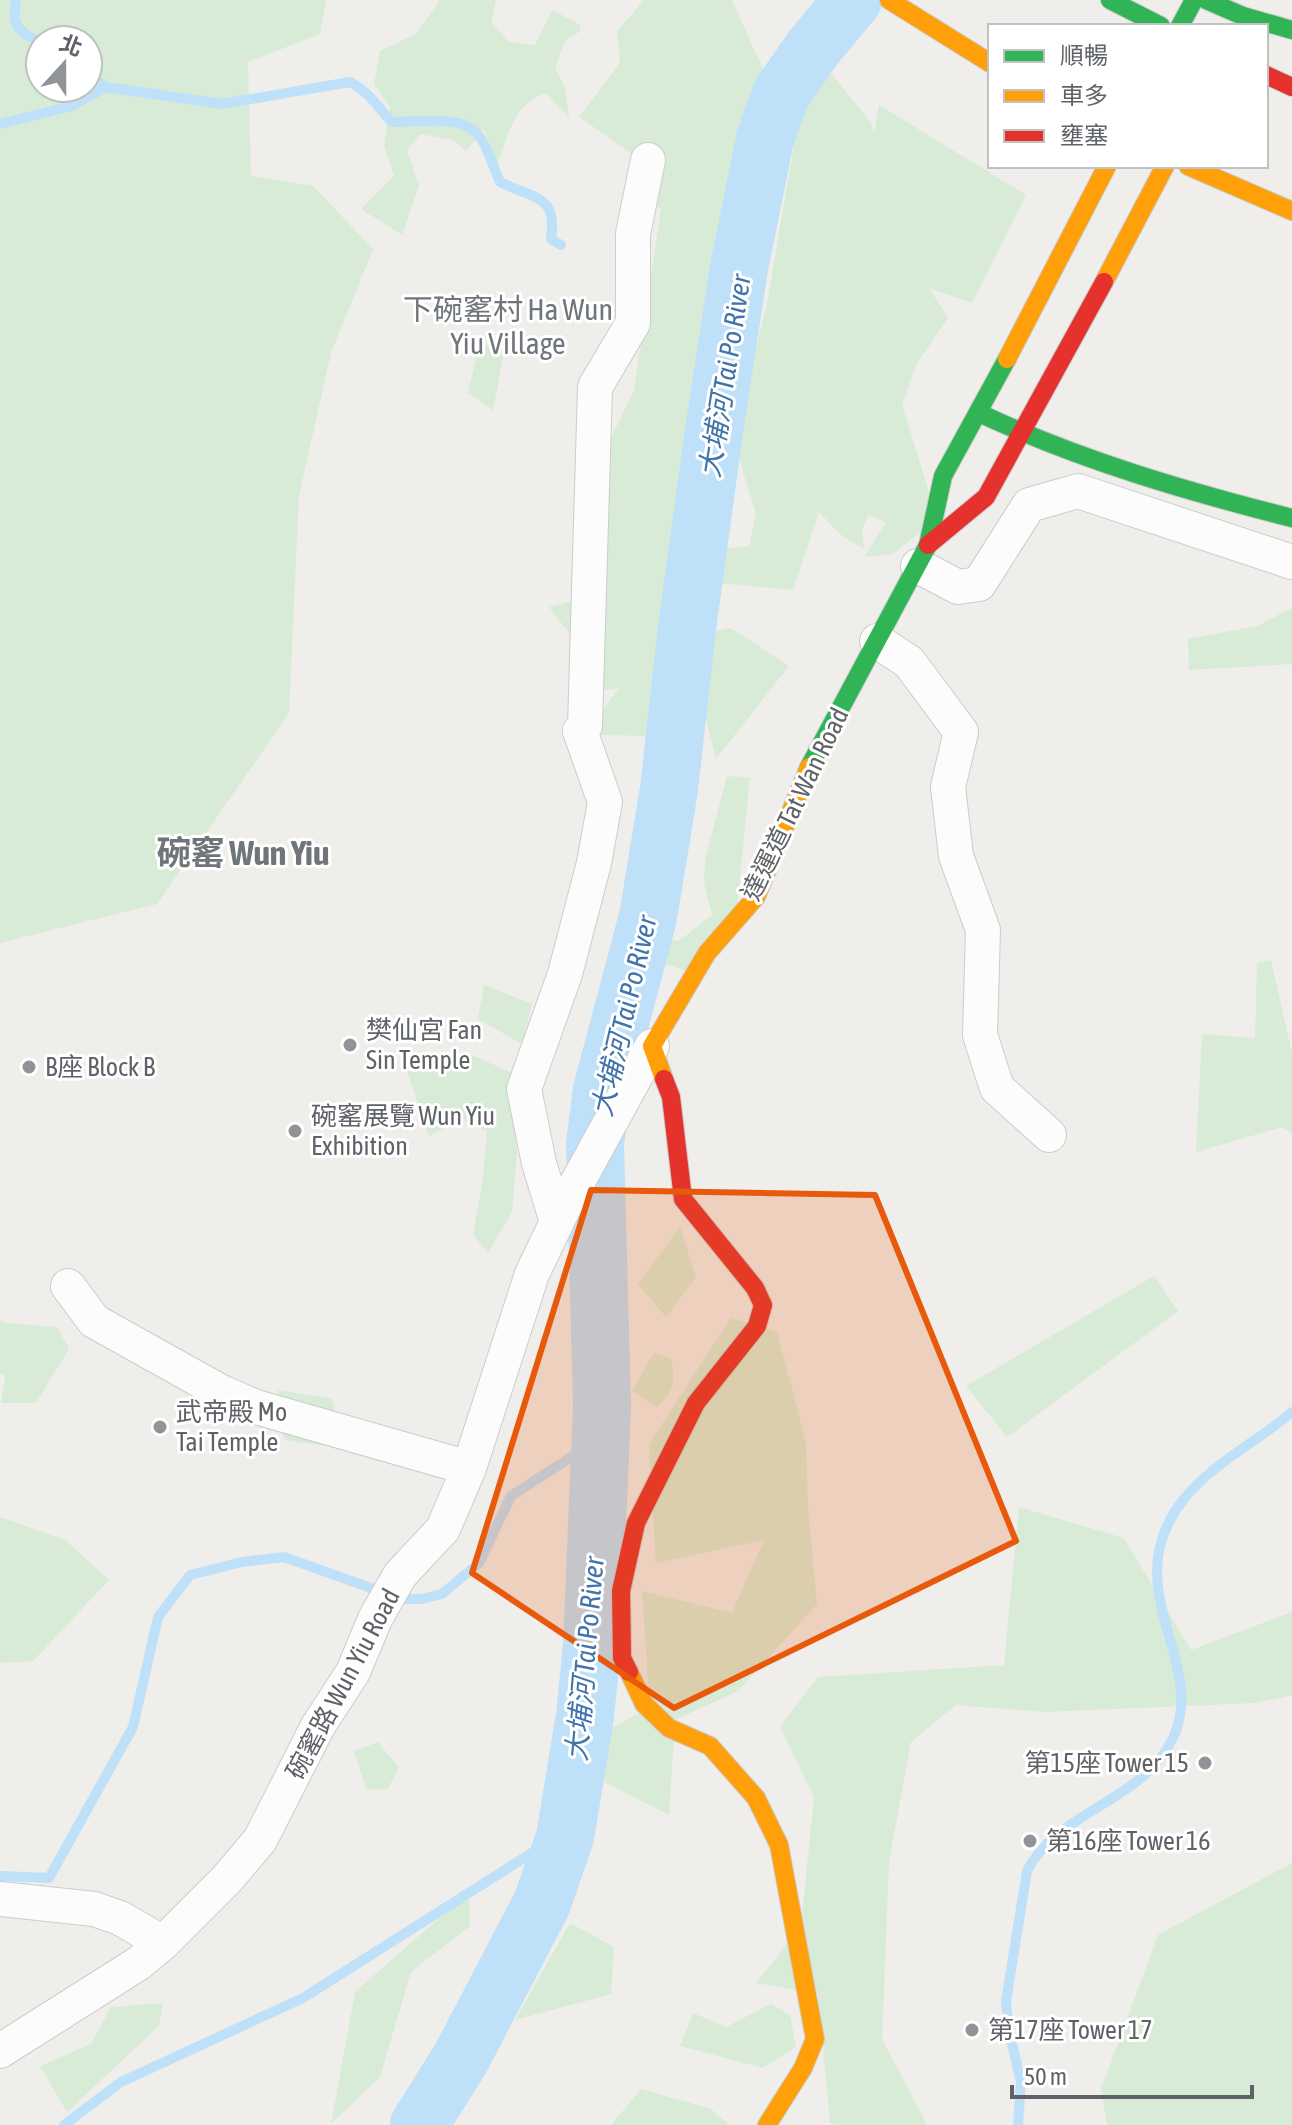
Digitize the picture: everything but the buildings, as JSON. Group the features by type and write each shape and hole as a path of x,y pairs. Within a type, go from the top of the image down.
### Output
{"main road":[{"path":"889,0 988,62"},
{"path":"1110,0 1157,24"},
{"path":"1181,24 1194,0"},
{"path":"1206,0 1292,30"},
{"path":"1268,76 1292,87"},
{"name":"達運道 Tat Wan Road","path":"652,1046 707,953 756,897 811,762 923,555 943,476 1106,168"},
{"name":"達運道 Tat Wan Road","path":"923,555 986,497 1023,434 1164,168"},
{"path":"1193,168 1292,211"},
{"path":"979,413 1095,463 1195,494 1292,518"},
{"path":"652,1046 671,1097 683,1199 755,1288 763,1305 757,1326 696,1403 636,1523 621,1591 622,1658 644,1704 669,1728 710,1746 756,1798 779,1845 815,2039 803,2068 767,2125"}],"street":[{"path":"560,1215 539,1163 524,1089 565,974 594,863 605,802 580,731 585,726 595,387 633,323 633,234 648,160"},
{"path":"923,555 958,587 979,584 1029,505 1078,491 1292,562"},
{"path":"877,641 909,662 961,732 948,787 956,856 983,930 980,1035 997,1088 1049,1135"},
{"name":"達運道 Tat Wan Road","path":"560,1215 652,1046"},
{"name":"碗窰路 Wun Yiu Road","path":"0,2051 139,1963 227,1879 260,1840 318,1726 353,1672 375,1619 400,1575 443,1529 469,1468 532,1274 560,1215"},
{"path":"68,1286 94,1321 223,1393 256,1407 469,1468"},
{"path":"0,1899 94,1909 120,1918 163,1943"}],"highlighted area":[{"path":"591,1190 875,1195 1016,1541 674,1708 472,1573"}],"green space":[{"path":"0,0 326,0 320,34 248,62 251,176 313,186 373,249 331,353 299,495 289,713 157,904 0,943"},
{"path":"440,0 496,0 491,23 509,42 535,45 552,10 581,25 579,32 565,41 555,68 565,87 569,117 546,93 535,98 519,112 497,164 484,129 466,151 453,140 420,134 407,150 419,186 402,235 361,209 394,176 384,145 390,107 374,84 380,51 416,34"},
{"path":"644,0 732,0 771,87 745,169 685,509 677,564 677,629 646,736 601,735 594,723 619,688 600,691 576,642 549,607 573,601 586,478 612,436 634,390 661,209 628,187 634,155 579,117 620,63 617,31"},
{"path":"831,73 871,123 874,135 879,105 1026,195 972,303 929,288 948,318 916,365 902,405 929,492 922,531 893,554 864,557 886,522 868,515 862,530 864,549 840,534 819,512 793,590 705,582 722,549 749,546 756,513 733,440 767,304 806,74"},
{"path":"506,342 493,410 468,393 479,346"},
{"path":"1292,608 1292,664 1189,670 1188,639 1257,626"},
{"path":"731,628 789,666 716,759 706,719 694,636"},
{"path":"727,776 750,778 736,917 688,971 651,960 660,939 679,941 712,915 704,883 705,860"},
{"path":"1271,960 1292,1054 1292,1133 1282,1127 1196,1152 1202,1034 1255,1038 1257,963"},
{"path":"484,985 532,1004 522,1044 478,1019"},
{"path":"469,1054 515,1074 517,1153 512,1212 488,1253 473,1235 487,1131 459,1118 429,1137 407,1071"},
{"path":"680,1227 696,1277 666,1317 638,1284"},
{"path":"1154,1276 1178,1311 1007,1437 966,1386"},
{"path":"731,1318 777,1332 806,1443 808,1509 817,1604 738,1691 675,1720 669,1815 606,1783 584,1743 650,1707 642,1591 732,1613 764,1540 656,1563 649,1444"},
{"path":"0,1320 57,1327 69,1349 36,1403 1,1403 5,1376 0,1373"},
{"path":"654,1353 671,1359 673,1374 670,1390 657,1407 632,1391"},
{"path":"278,1390 332,1399 342,1440 326,1446 284,1440"},
{"path":"1019,1507 1124,1538 1191,1650 1292,1612 1292,1695 1255,1703 1045,1712 956,1705 911,1742 889,1862 882,2039 927,2125 834,2125 830,2123 818,1994 756,1983 801,1926 814,1797 780,1727 818,1677 1004,1665"},
{"path":"0,1517 65,1540 109,1580 33,1661 0,1663"},
{"path":"378,1742 399,1768 387,1790 366,1789 354,1751"},
{"path":"1292,1863 1292,2125 1107,2125 1101,2089 1158,1935"},
{"path":"469,1892 470,1926 411,1972 380,2077 331,2124 355,1992"},
{"path":"570,1923 614,1947 611,1994 515,2020"},
{"path":"163,2003 159,2026 67,2112 40,2066 91,2044 111,2007"},
{"path":"771,2004 790,2015 796,2047 763,2068 680,2046 693,2013 726,2027"},
{"path":"641,2089 711,2109 729,2125 611,2125"}],"waterway":[{"path":"16,0 16,22 24,33"},
{"name":"大埔河 Tai Po River","path":"419,2125 461,2058 542,1903 565,1837 585,1716 592,1646 602,1406 595,1144 602,1090 648,917 669,789 714,431 739,268 765,139 781,94 813,48 853,0"},
{"path":"0,124 71,106 106,87 222,104 350,82 368,95 392,122 444,121 468,127 485,146 500,182 547,206 551,214 551,239 561,245"},
{"path":"1018,2125 1021,2082 1009,2031 1006,2001 1027,1871 1041,1850 1059,1833 1142,1777 1159,1760 1173,1738 1181,1710 1180,1681 1159,1593 1157,1563 1165,1531 1184,1499 1196,1486 1292,1412"},
{"path":"0,1876 49,1878 133,1727 158,1617 190,1575 242,1562 284,1557 402,1599 442,1594 479,1563 511,1496 599,1439"},
{"path":"64,2125 121,2082 303,1998 538,1849 565,1837"},
{"path":"428,2108 436,2125"}],"traffic: fast":[{"path":"1110,0 1157,24"},
{"path":"1181,24 1194,0"},
{"path":"1206,0 1243,16 1292,30"},
{"path":"809,767 928,545 943,476 1007,359"},
{"path":"979,413 1133,473 1292,518"}],"traffic: slow":[{"path":"889,0 988,62"},
{"path":"1007,359 1106,168"},
{"path":"1104,282 1164,168"},
{"path":"1193,168 1292,211"},
{"path":"664,1079 652,1046 707,953 756,897 809,767"},
{"path":"629,1672 644,1704 669,1728 710,1746 756,1798 779,1845 815,2039 803,2068 767,2125"}],"traffic: jam":[{"path":"1268,76 1292,87"},
{"path":"928,545 986,497 1104,282"},
{"path":"629,1672 622,1658 621,1591 636,1523 696,1403 757,1326 763,1305 755,1288 683,1199 671,1097 664,1079"}],"place":[{"name":"樊仙宮 Fan Sin Temple","path":"350,1045"},
{"name":"B座 Block B","path":"29,1067"},
{"name":"碗窰展覽 Wun Yiu Exhibition","path":"295,1131"},
{"name":"武帝殿 Mo Tai Temple","path":"160,1427"},
{"name":"第15座 Tower 15","path":"1205,1763"},
{"name":"第16座 Tower 16","path":"1030,1841"},
{"name":"第17座 Tower 17","path":"972,2030"}],"district":[{"name":"下碗窰村 Ha Wun Yiu Village","path":"508,327"},
{"name":"碗窰 Wun Yiu","path":"243,853"}]}
